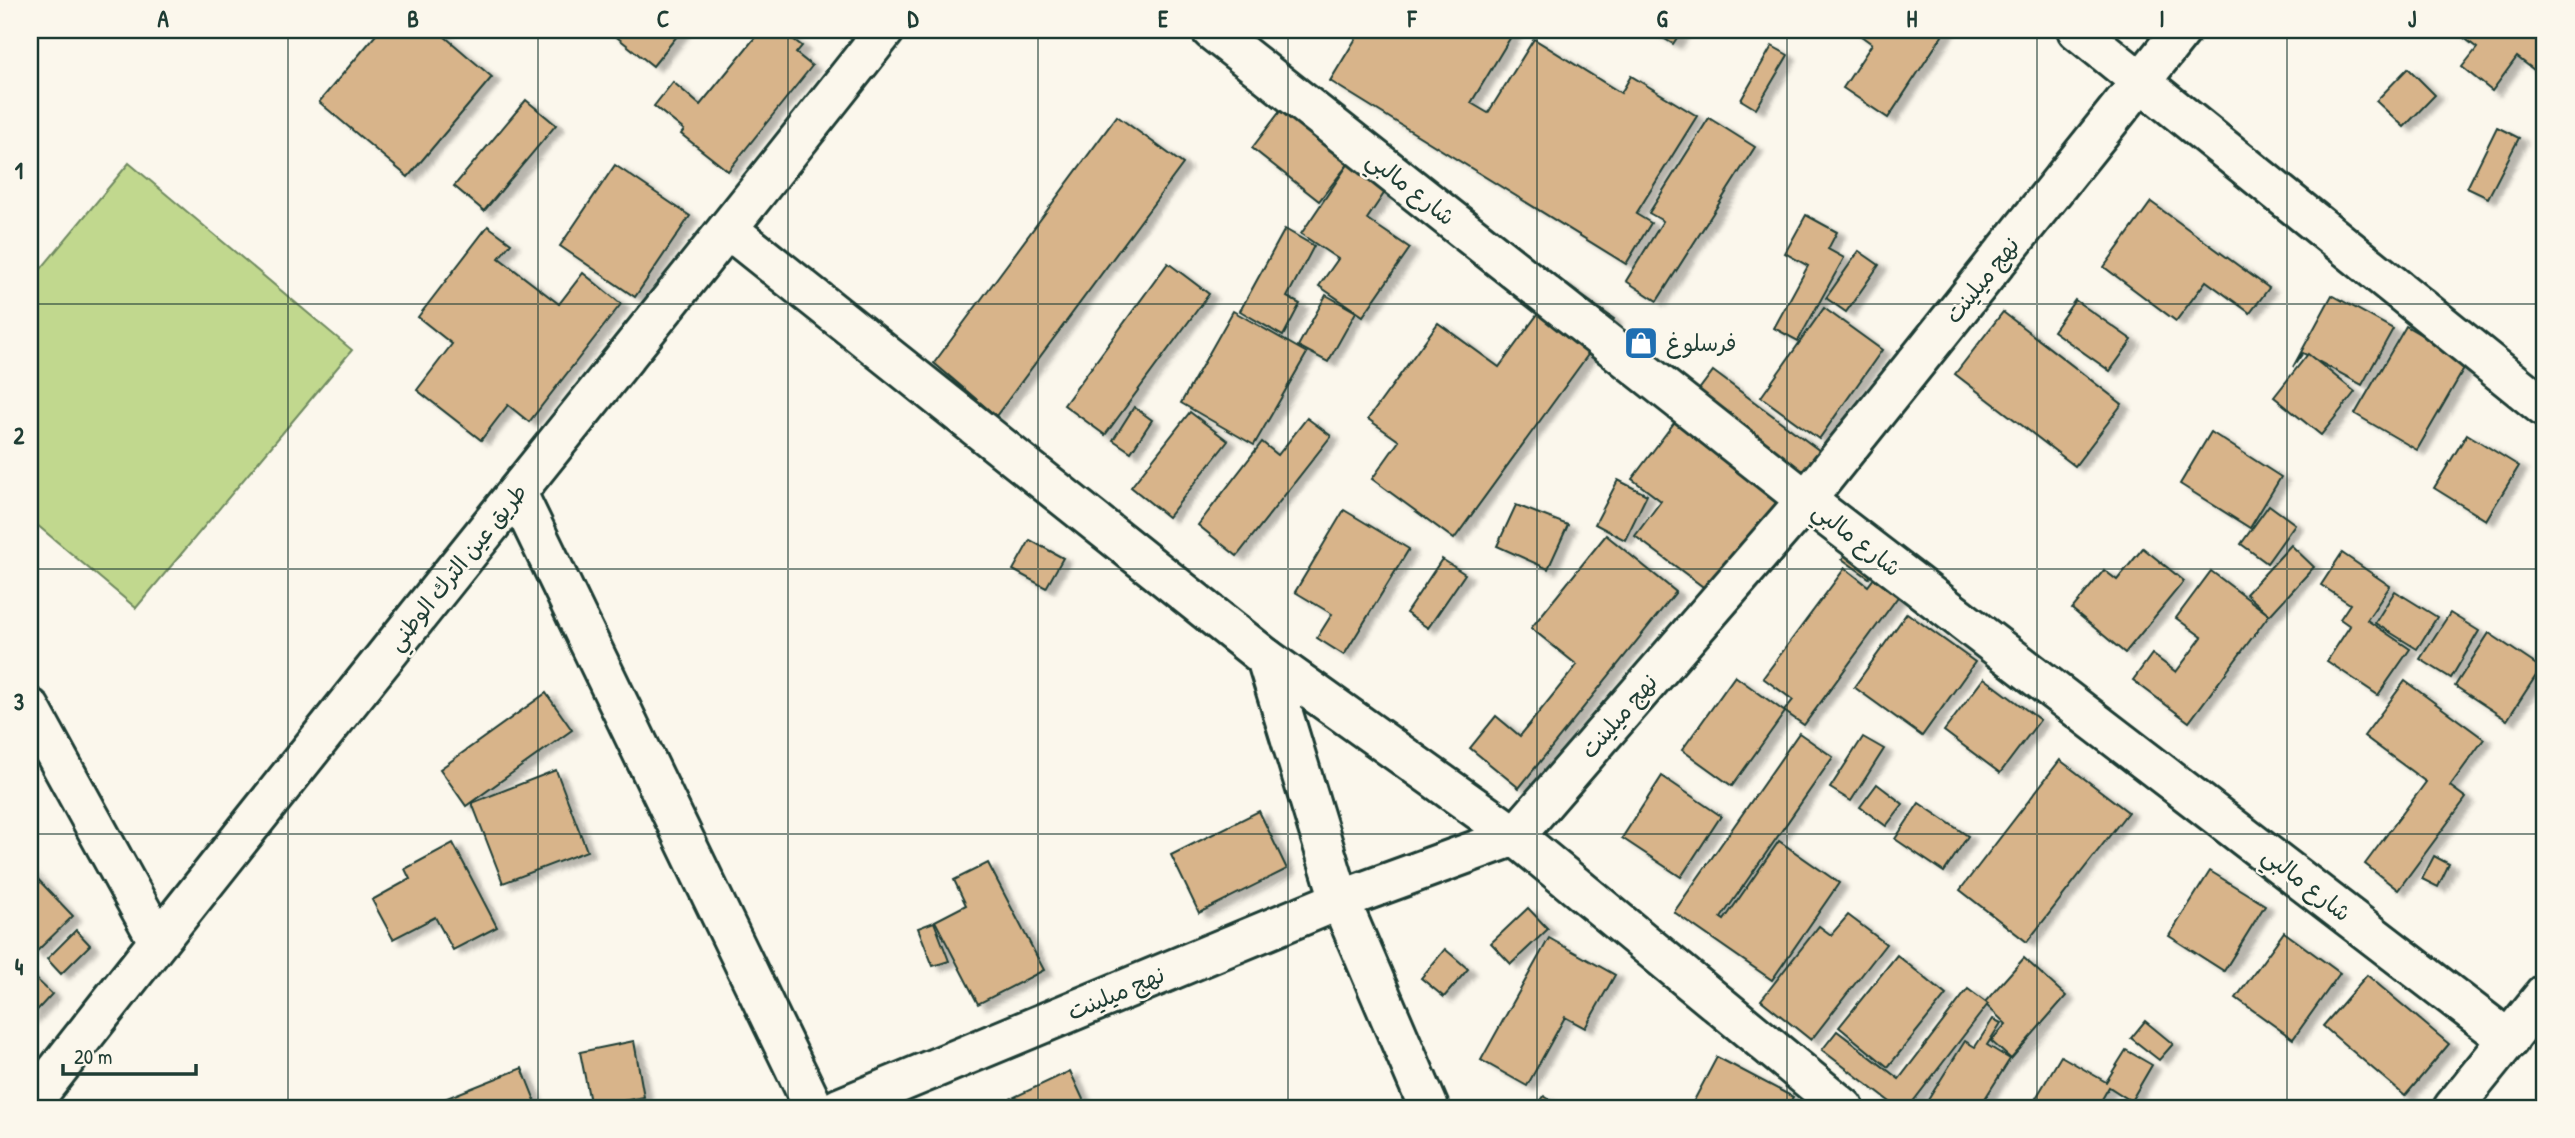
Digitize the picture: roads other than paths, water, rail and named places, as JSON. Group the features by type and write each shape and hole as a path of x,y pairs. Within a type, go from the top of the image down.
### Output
{"street":[{"name":"طريق عين الترك الوطني","path":"30,1105 885,30"},
{"name":"شارع مالبي","path":"1210,30 1806,500 2510,1040"},
{"path":"2077,30 2545,408"},
{"name":"نهج ميلينت","path":"839,1108 1340,900 1515,836 1806,500 2182,30"},
{"path":"728,229 1266,658 1515,836 1844,1108"},
{"path":"517,493 814,1108"},
{"path":"1266,658 1340,900 1429,1108"},
{"path":"30,708 158,941"},
{"path":"2453,1108 2545,994"}],"place":[{"name":"فرسلوغ","path":"1641,343"}]}
